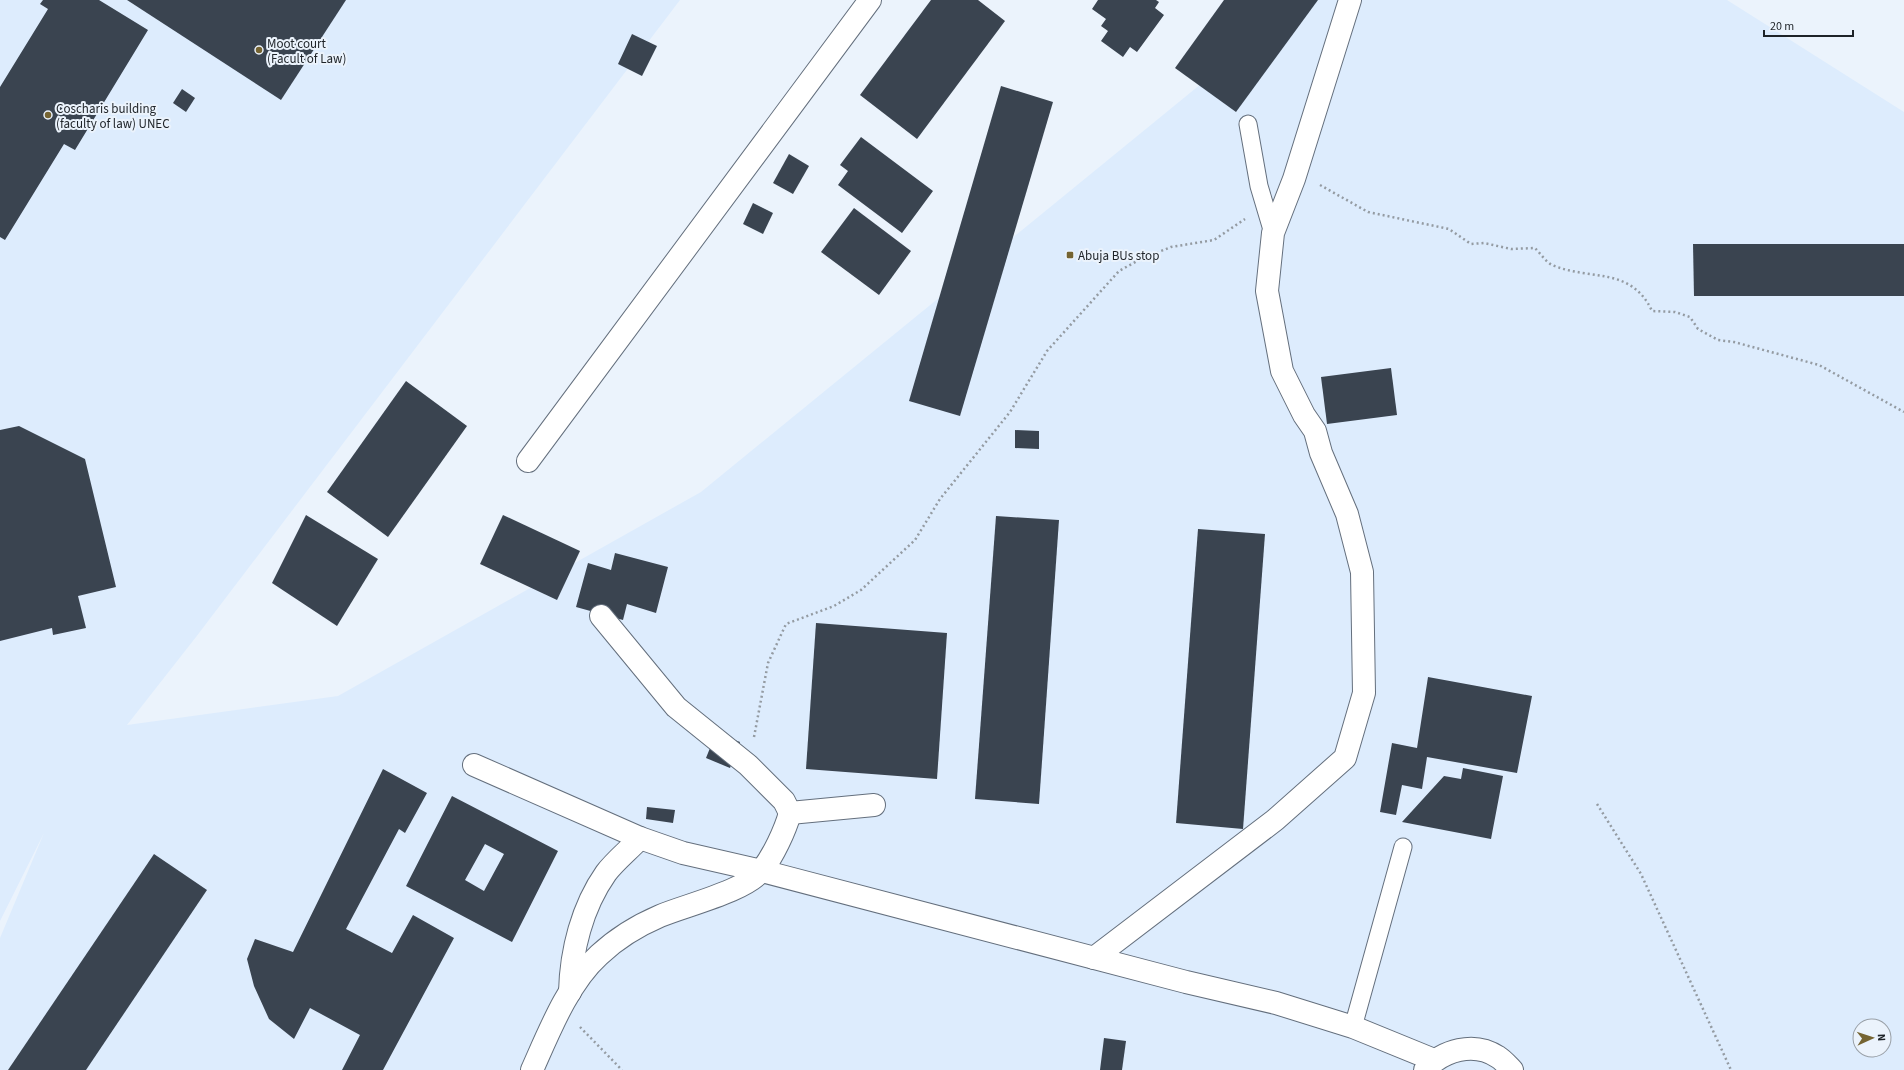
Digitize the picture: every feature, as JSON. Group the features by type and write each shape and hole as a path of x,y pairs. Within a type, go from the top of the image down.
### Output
{"street":[{"path":"528,461 870,0"},
{"path":"1094,958 1275,820 1345,758 1364,693 1362,572 1347,514 1321,453 1315,431 1304,415 1282,371 1267,291 1273,233 1294,179 1350,0"},
{"path":"532,1070 566,1000 582,974 599,955 630,932 660,916 745,884 762,871 786,826 790,813 784,801 748,765 676,707 601,616"},
{"path":"474,765 640,838 683,853 762,871 1094,958 1276,1003 1353,1027 1410,1050 1426,1067 1454,1050 1477,1048 1498,1057 1512,1070"},
{"path":"790,813 874,805"},
{"path":"566,1000 576,942 587,909 606,873 640,838"}],"lane":[{"path":"1248,124 1259,186 1273,233"},
{"path":"1353,1027 1403,847"}],"path":[{"path":"1294,179 1320,185 1368,212 1449,229 1471,244 1484,243 1511,249 1535,248 1551,264 1621,280 1636,288 1648,303 1652,311 1675,312 1690,317 1698,329 1718,340 1734,342 1819,366 1904,412"},
{"path":"748,765 768,663 786,624 834,606 860,590 915,540 940,499 1010,412 1047,351 1119,271 1139,260 1171,247 1214,240 1265,205"},
{"path":"1597,804 1641,874 1731,1070"},
{"path":"566,1000 622,1070"}],"shaded area":[{"path":"0,0 680,0 196,637 127,725 338,696 701,492 1304,0 1727,0 1904,112 1904,1070 0,1070 0,938 44,833 0,921"}],"building":[{"name":"Coscharis building (faculty of law) UNEC","path":"43,0 99,0 148,30 75,150 64,144 5,240 0,237 0,87 48,9 40,4"},
{"name":"Moot court (Facult of Law)","path":"127,0 346,0 281,100"},
{"path":"931,0 978,0 1005,21 917,139 860,95"},
{"path":"1098,0 1156,0 1159,2 1155,8 1164,15 1137,52 1130,47 1123,57 1101,41 1108,31 1101,26 1106,19 1092,9"},
{"path":"1224,0 1318,0 1236,112 1175,68"},
{"path":"632,34 657,46 642,76 618,64"},
{"path":"1001,86 1053,102 960,416 909,401"},
{"path":"182,89 195,98 186,112 173,103"},
{"path":"861,137 933,191 902,233 838,185 848,171 840,165"},
{"path":"789,154 809,166 793,194 773,183"},
{"path":"753,203 773,213 763,234 743,224"},
{"path":"854,208 911,251 879,295 821,252"},
{"path":"1693,244 1904,244 1904,296 1694,296"},
{"path":"1391,368 1397,415 1327,424 1321,377"},
{"path":"406,381 467,426 388,537 327,492"},
{"path":"19,426 85,459 116,587 78,596 86,628 53,635 52,628 0,641 0,430"},
{"path":"1015,430 1039,431 1039,449 1015,448"},
{"path":"306,515 378,559 337,626 272,583"},
{"path":"503,515 580,551 557,600 480,564"},
{"path":"996,516 1059,520 1039,804 975,799"},
{"path":"1198,529 1265,534 1243,829 1176,823"},
{"path":"615,553 668,567 656,613 627,604 623,620 576,607 588,563 611,570"},
{"path":"816,623 947,633 937,779 806,769"},
{"path":"1428,677 1532,696 1517,773 1427,757 1422,789 1402,785 1396,815 1380,812 1392,743 1417,748"},
{"path":"716,733 740,742 730,768 706,758"},
{"path":"1463,768 1503,776 1491,839 1402,822 1444,776 1461,779"},
{"path":"383,769 427,793 405,833 399,829 346,929 392,953 413,915 454,938 383,1070 342,1070 360,1035 310,1008 294,1039 269,1019 254,986 247,959 255,939 293,952"},
{"path":"452,796 558,851 512,942 406,886","holes":["485,844 504,854 484,891 465,880"]},
{"path":"647,807 675,810 673,823 646,819"},
{"path":"154,854 207,890 86,1070 8,1070"},
{"path":"1104,1038 1126,1041 1122,1070 1100,1070"}],"place":[{"name":"Moot court (Facult of Law)","path":"259,50"},
{"name":"Coscharis building (faculty of law) UNEC","path":"48,115"},
{"name":"Abuja BUs stop","path":"1070,255"}]}
